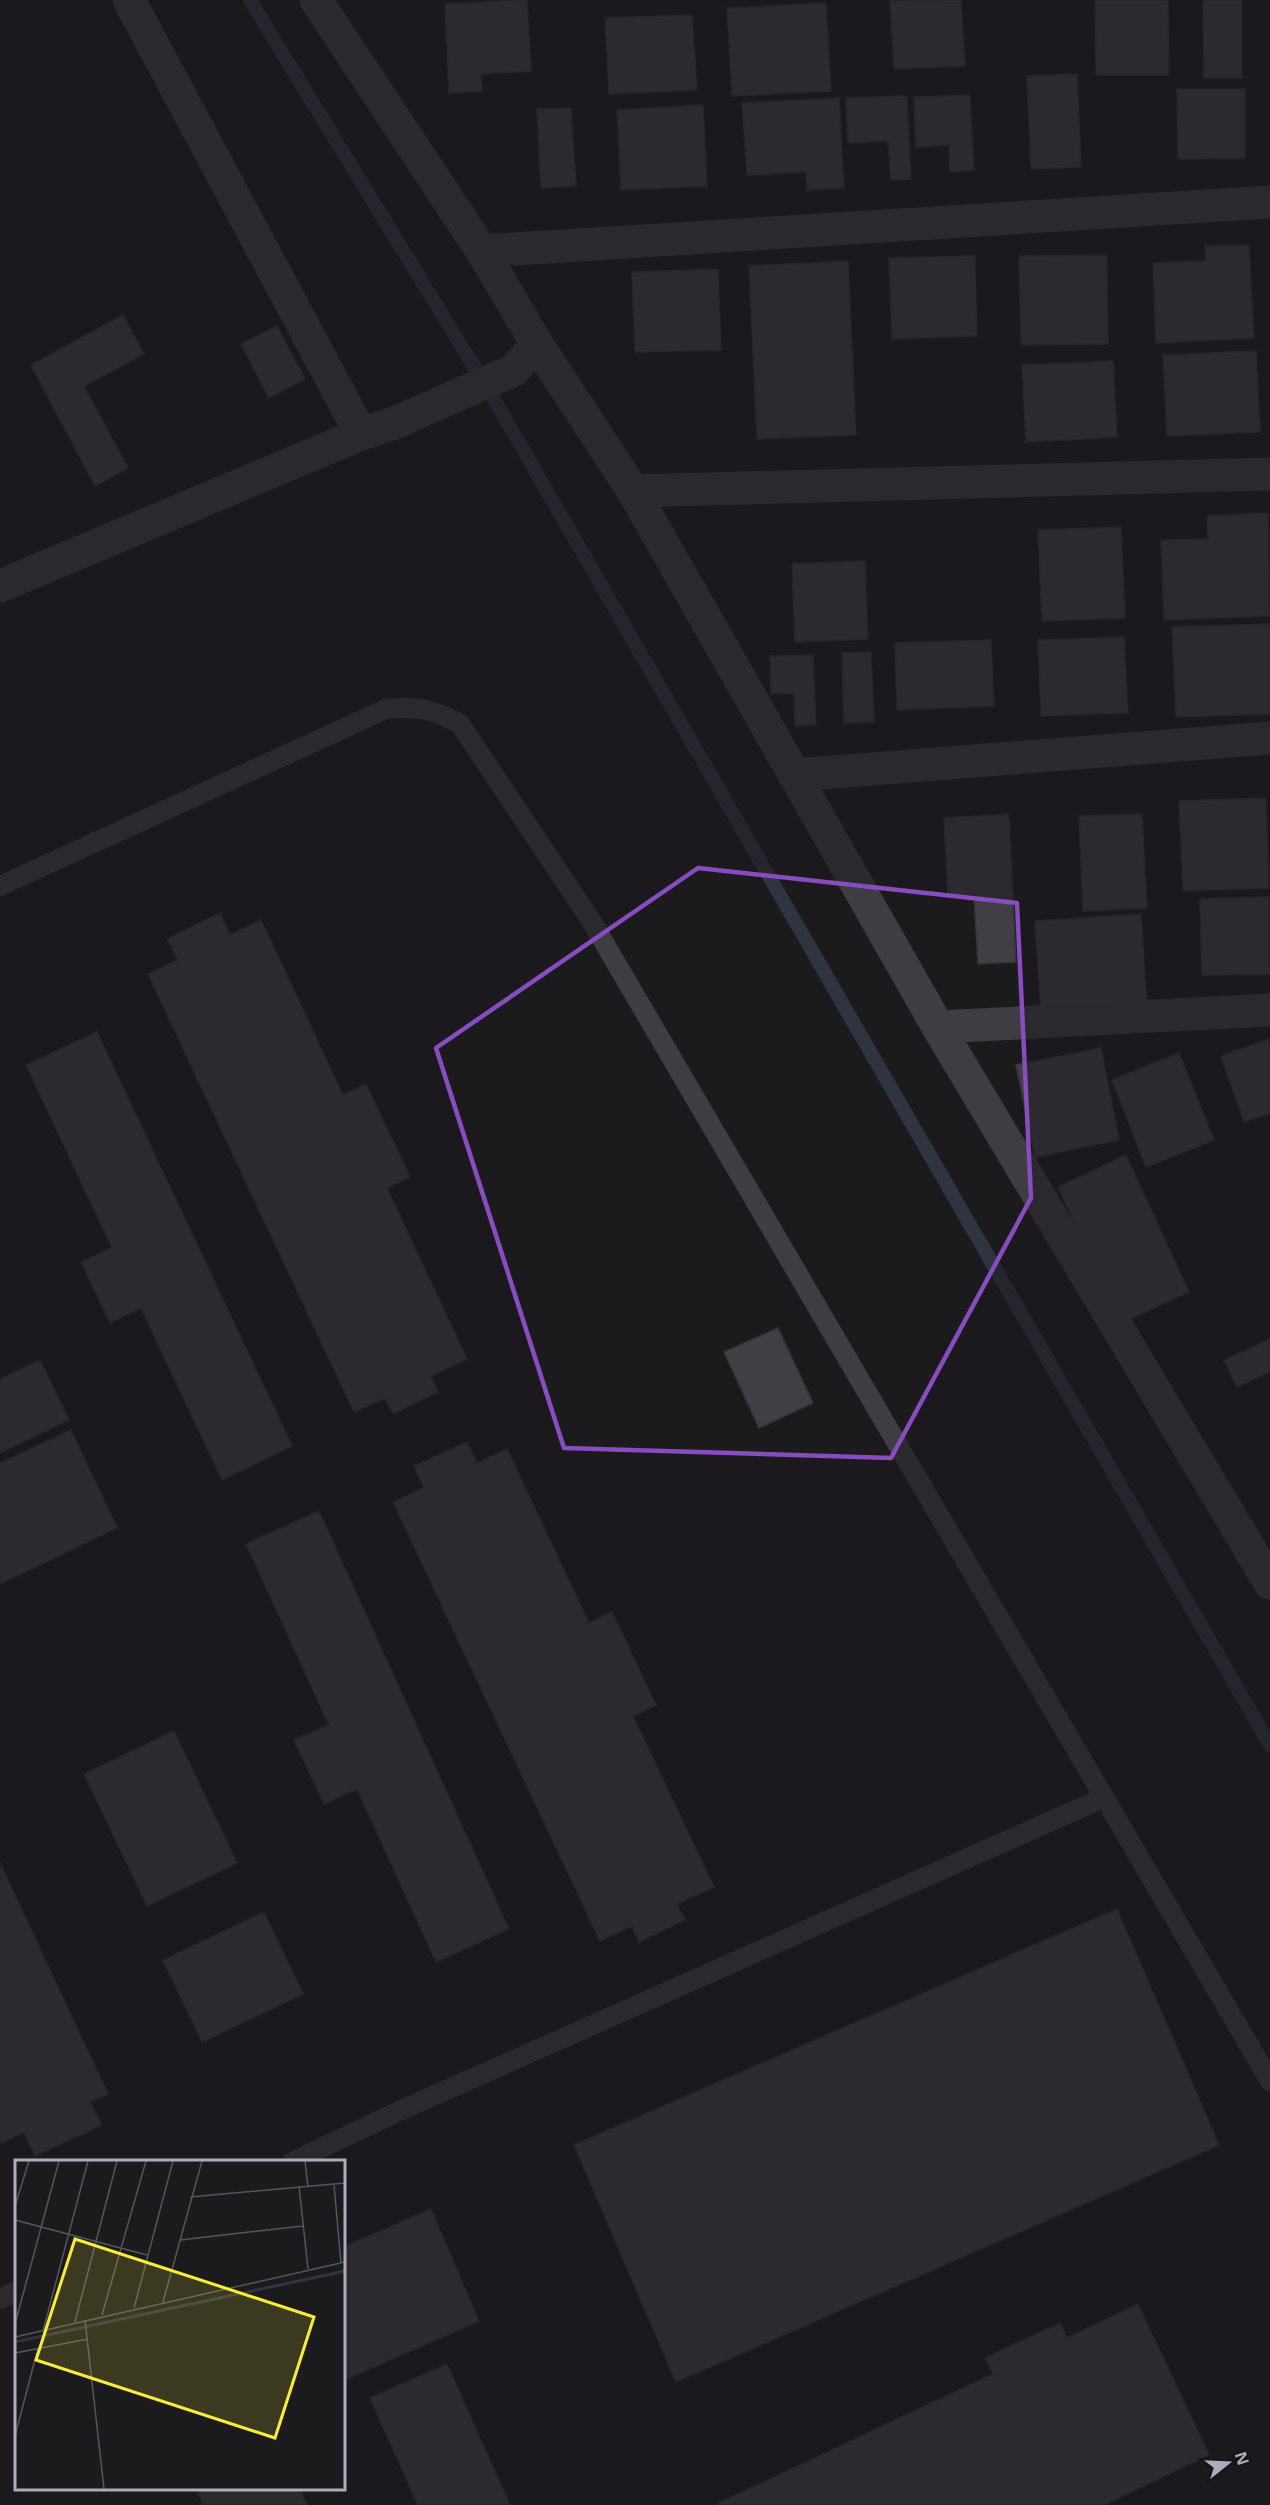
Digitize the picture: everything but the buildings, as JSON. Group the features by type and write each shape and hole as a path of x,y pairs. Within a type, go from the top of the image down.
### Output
{"street":[{"path":"129,0 361,434"},
{"path":"316,0 482,251 537,344 633,491 938,1027 1270,1583"},
{"path":"482,251 1270,202"},
{"path":"0,586 361,434 397,422 482,386 514,370 537,344"},
{"path":"633,491 1270,474"},
{"path":"794,775 1270,738"},
{"path":"938,1027 1270,1010"}],"lane":[{"path":"0,886 386,709 406,707 438,711 460,724 592,922 1270,2081"},
{"path":"296,2160 398,2112 1103,1797"},
{"path":"0,2299 15,2292"}],"highlighted area":[{"path":"698,868 1017,903 1031,1198 891,1458 564,1448 436,1048"}],"waterway":[{"path":"250,0 495,401 1270,1745"}]}
